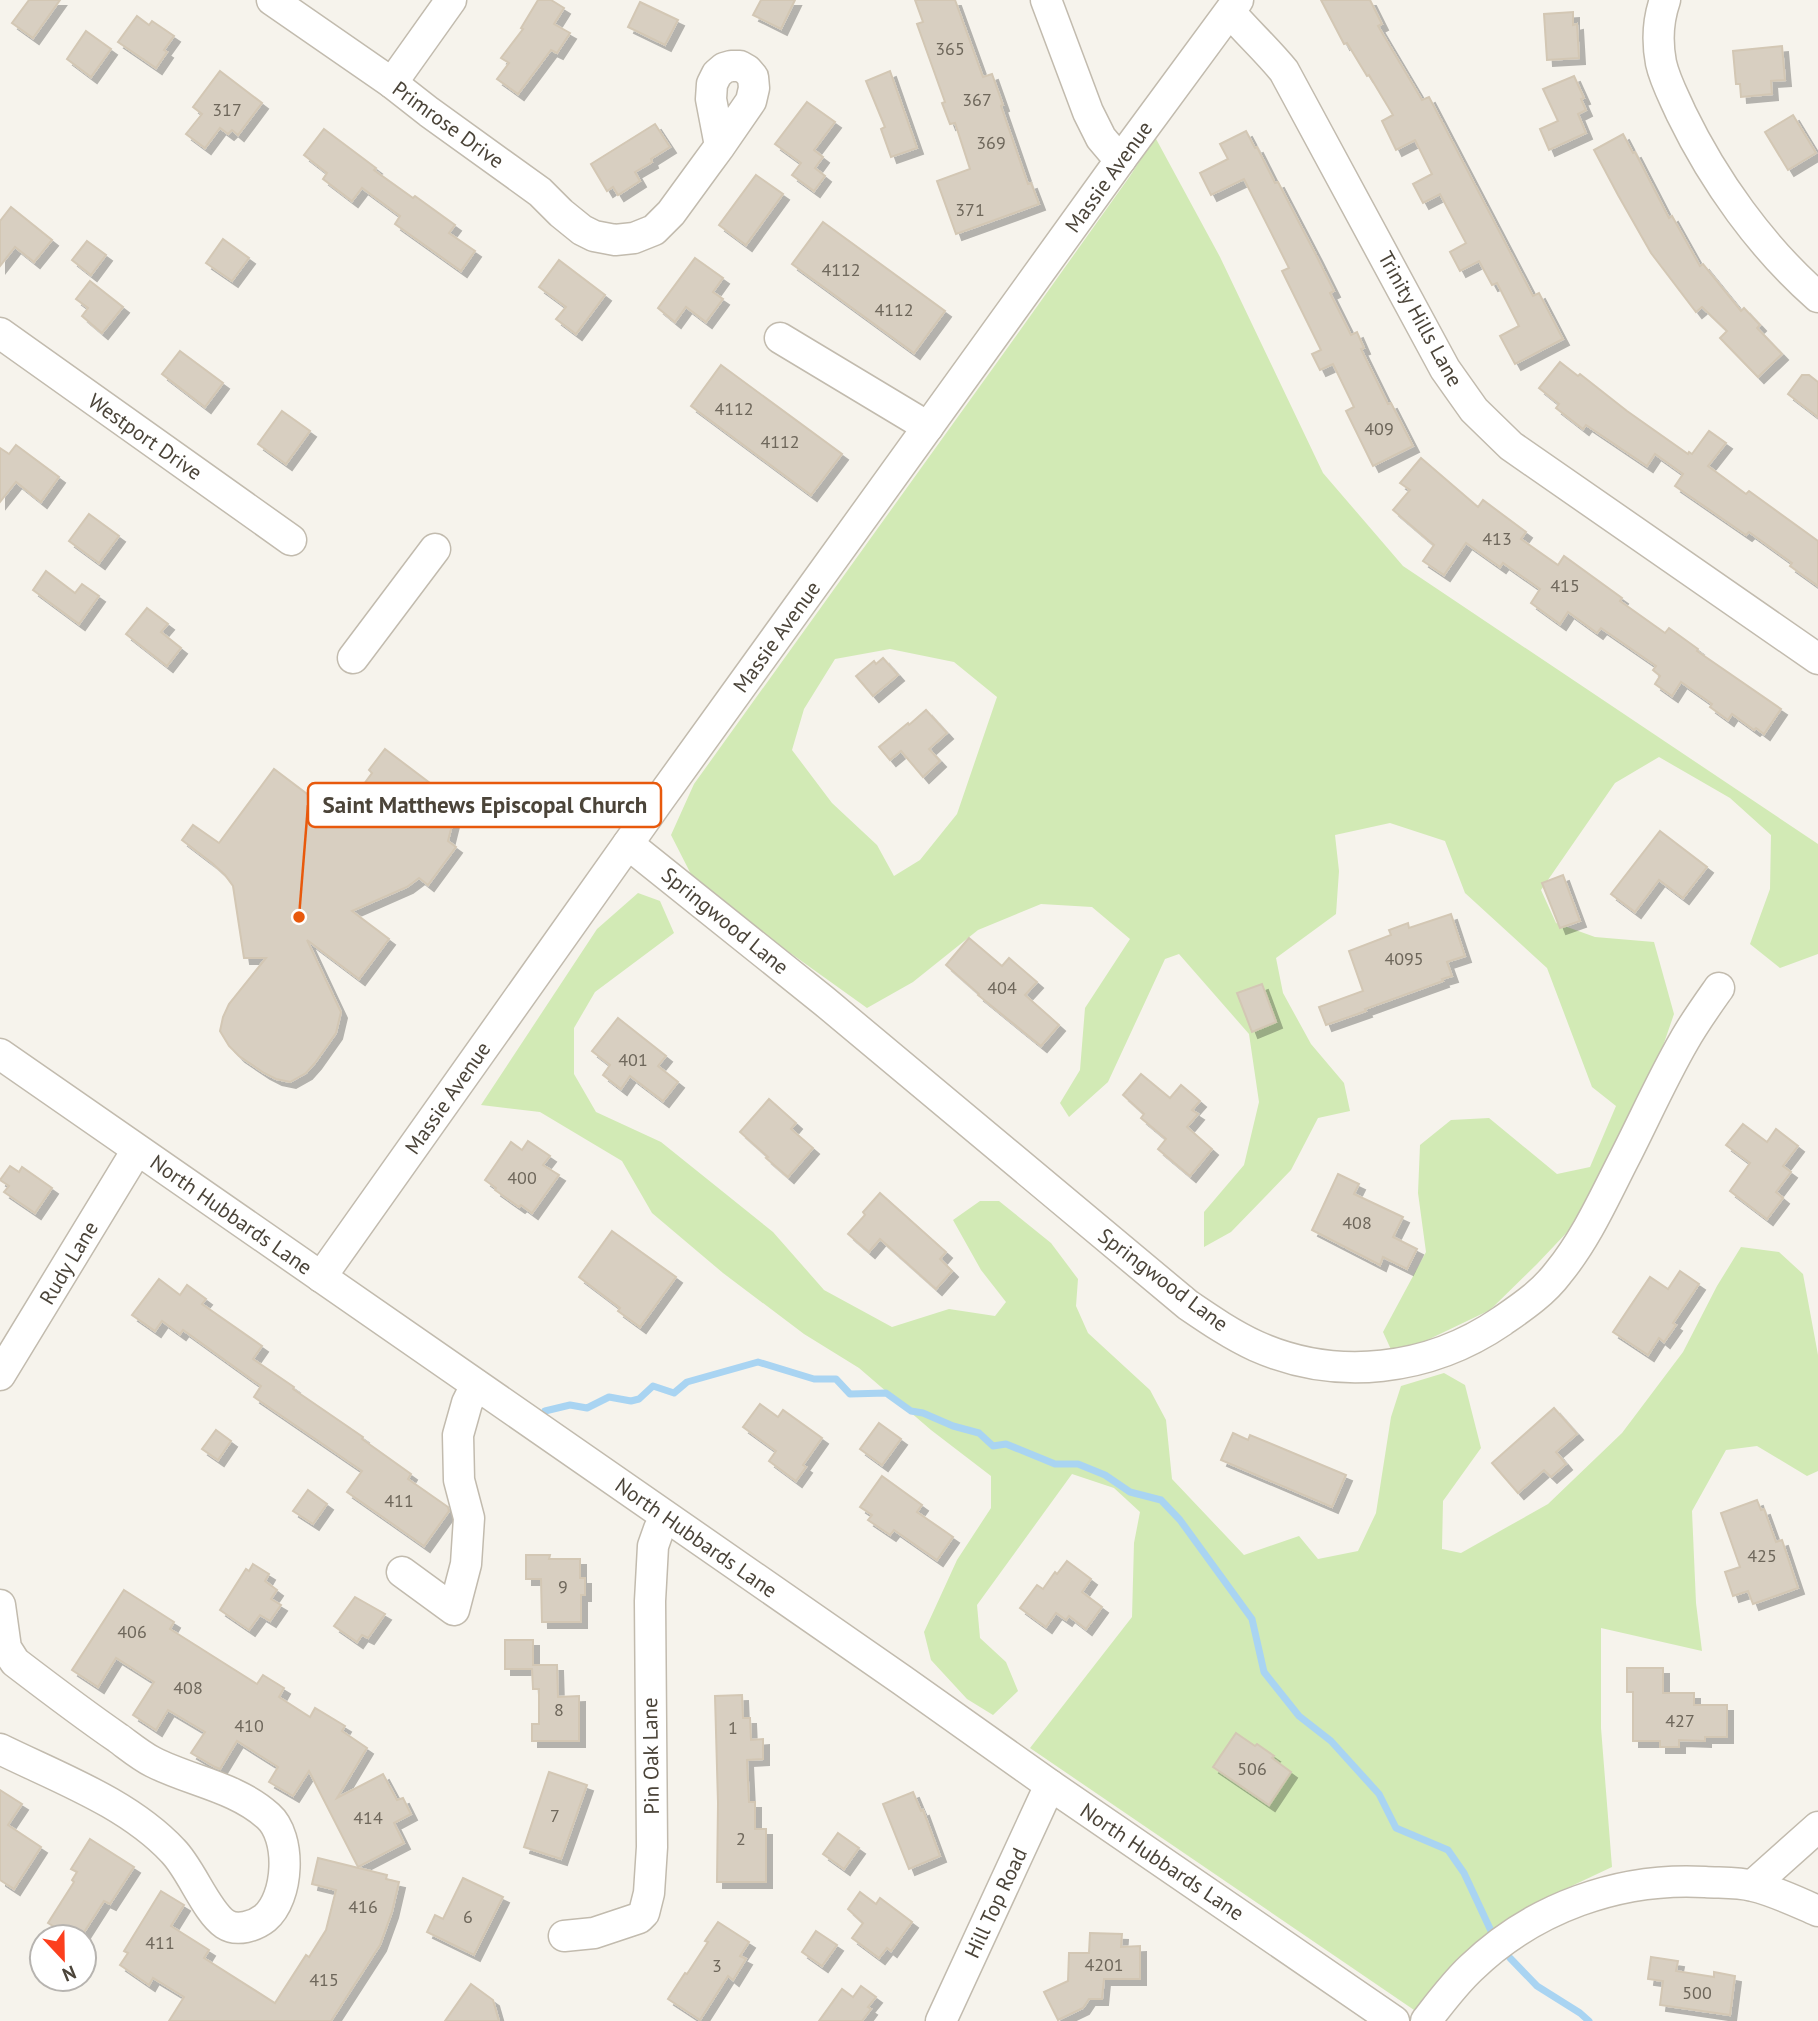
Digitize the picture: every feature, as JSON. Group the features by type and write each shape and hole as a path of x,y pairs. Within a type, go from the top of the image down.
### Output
{"street":[{"name":"Primrose Drive","path":"272,0 392,83 540,192 561,213 594,236 615,240 635,238 654,230 671,212 720,146"},
{"path":"392,83 452,0"},
{"path":"1045,0 1088,112 1101,138 1121,159"},
{"path":"1665,0 1659,27 1662,66 1691,133 1719,180 1757,233 1818,297"},
{"name":"Massie Avenue","path":"321,1277 522,995 543,961 1234,6"},
{"name":"Trinity Hills Lane","path":"1234,6 1251,37 1268,51 1284,71 1445,369 1474,410 1511,446 1818,659"},
{"name":"Westport Drive","path":"0,333 291,540"},
{"path":"780,338 928,427"},
{"path":"353,659 435,549"},
{"name":"Springwood Lane","path":"628,844 824,1001 1188,1305 1255,1346 1294,1360 1325,1367 1388,1367 1424,1359 1484,1333 1542,1290 1557,1275 1584,1238 1684,1041 1719,988"},
{"name":"North Hubbards Lane","path":"0,1054 1050,1785 1394,2021"},
{"name":"Rudy Lane","path":"0,1375 137,1150"},
{"path":"402,1572 454,1610 466,1564 469,1518 459,1480 458,1435 467,1403 476,1385"},
{"name":"Pin Oak Lane","path":"564,1936 594,1933 639,1918 647,1903 652,1847 650,1587 653,1546 659,1529 667,1518"},
{"path":"0,1605 3,1652 15,1662 152,1762 244,1799 270,1817 284,1850 281,1891 273,1909 264,1919 249,1926 235,1928 225,1925 175,1852 148,1827 121,1809 0,1749"},
{"name":"Hill Top Road","path":"941,2021 1050,1785"},
{"path":"1753,1885 1818,1827"},
{"path":"1426,2021 1472,1967 1509,1936 1579,1900 1631,1886 1687,1881 1753,1885 1818,1911"}],"green space":[{"path":"1155,137 1220,257 1323,473 1403,566 1818,844 1818,954 1780,968 1750,944 1770,889 1771,835 1730,798 1659,757 1615,783 1541,890 1556,923 1595,937 1654,942 1674,1014 1643,1104 1589,1209 1537,1264 1490,1310 1394,1356 1383,1332 1426,1252 1418,1193 1420,1145 1451,1120 1489,1118 1557,1174 1590,1167 1616,1106 1592,1087 1547,968 1465,893 1445,841 1390,823 1335,835 1339,871 1336,914 1276,958 1283,993 1311,1044 1344,1083 1350,1111 1318,1118 1291,1170 1231,1232 1204,1247 1204,1212 1244,1165 1259,1102 1249,1034 1179,954 1165,959 1108,1082 1069,1117 1060,1103 1080,1070 1085,1008 1130,939 1092,907 1041,904 978,930 913,982 867,1008 697,886 671,835 694,784 1130,176","holes":["890,649 954,662 997,697 957,814 920,860 894,876 877,845 832,803 792,750 804,709 835,659"]},
{"path":"638,893 660,901 674,933 595,992 574,1028 574,1074 596,1112 661,1142 773,1232 824,1290 892,1327 949,1309 995,1316 1006,1302 981,1270 953,1220 980,1201 999,1201 1051,1243 1078,1279 1076,1306 1088,1333 1150,1390 1166,1420 1172,1479 1244,1555 1299,1536 1318,1559 1358,1551 1376,1513 1391,1417 1401,1386 1444,1373 1465,1385 1481,1448 1443,1501 1442,1549 1461,1553 1548,1504 1622,1433 1683,1352 1717,1286 1741,1247 1779,1252 1803,1274 1818,1355 1818,1471 1807,1476 1757,1446 1726,1450 1692,1511 1696,1603 1702,1651 1601,1628 1601,1728 1612,1867 1527,1907 1417,2012 1030,1748 1132,1617 1134,1543 1140,1512 1114,1488 1072,1474 977,1605 980,1638 1006,1662 1018,1691 993,1715 967,1699 931,1660 924,1632 957,1560 991,1508 991,1476 931,1430 859,1368 804,1334 723,1273 652,1213 622,1161 540,1112 481,1105 597,929"}],"building":[{"path":"29,0 60,0 33,38 12,23"},
{"path":"538,0 551,0 564,8 554,24 570,33 557,53 551,50 518,94 497,79 509,63 501,58 523,29 521,28"},
{"path":"761,0 795,0 781,29 753,15"},
{"path":"915,0 955,0 983,77 992,74 1028,184 1031,183 1039,204 956,234 937,181 970,169 955,123 950,124 942,103 945,102 917,24 923,22"},
{"path":"1321,0 1370,0 1382,24 1378,26 1422,100 1429,97 1533,296 1539,293 1563,339 1515,364 1500,336 1519,326 1497,283 1492,285 1479,261 1460,271 1450,252 1466,243 1440,194 1423,203 1413,184 1432,174 1415,140 1396,150 1382,121 1393,115 1347,43 1344,44"},
{"path":"640,2 678,20 665,45 628,27"},
{"path":"1573,12 1573,25 1577,24 1579,58 1547,60 1544,14"},
{"path":"137,16 149,25 152,21 174,36 156,68 118,42"},
{"path":"86,31 111,49 91,77 67,59"},
{"path":"1782,46 1785,80 1771,81 1772,94 1741,97 1740,84 1736,84 1733,51"},
{"path":"220,71 262,103 238,135 232,130 228,134 220,128 205,148 186,134 202,114 193,107"},
{"path":"890,71 917,148 891,157 881,129 885,127 866,81"},
{"path":"1574,76 1584,98 1581,99 1586,110 1578,114 1586,133 1549,150 1540,129 1558,121 1543,89"},
{"path":"807,102 835,122 814,150 823,157 815,168 825,176 814,191 792,175 801,163 775,144"},
{"path":"1793,115 1816,153 1788,170 1765,132"},
{"path":"655,124 670,147 635,172 640,181 618,195 613,187 607,191 591,164"},
{"path":"324,129 376,168 374,170 455,225 449,233 475,251 461,271 395,224 400,216 362,188 352,201 323,179 327,173 304,155"},
{"path":"1246,131 1275,183 1278,182 1334,291 1330,293 1351,335 1357,332 1364,348 1361,349 1388,404 1391,403 1413,446 1373,466 1346,411 1354,407 1333,364 1320,370 1312,354 1321,350 1282,271 1289,268 1244,179 1211,195 1200,173 1228,159 1220,144"},
{"path":"1623,134 1669,218 1672,216 1700,266 1703,264 1741,311 1744,308 1760,325 1757,328 1782,354 1758,377 1720,338 1727,331 1702,307 1696,312 1651,253 1618,195 1594,150"},
{"path":"756,175 783,194 746,245 719,225"},
{"path":"11,207 52,240 34,262 15,247 0,266 0,221"},
{"path":"823,222 945,311 914,353 792,264"},
{"path":"223,239 249,258 232,281 206,263"},
{"path":"87,241 106,255 91,275 72,260"},
{"path":"695,258 723,278 713,292 723,299 706,322 686,307 675,322 658,308"},
{"path":"559,260 605,295 576,334 556,319 566,307 539,287"},
{"path":"90,281 123,307 102,333 82,316 88,308 76,299"},
{"path":"180,351 223,383 205,407 162,374"},
{"path":"1560,362 1688,454 1692,454 1709,431 1726,443 1708,466 1746,494 1749,491 1818,541 1818,586 1749,532 1746,535 1675,486 1683,474 1655,454 1647,466 1586,425 1583,429 1556,408 1559,404 1539,388"},
{"path":"721,365 842,454 811,495 691,406"},
{"path":"1802,375 1809,375 1818,382 1818,417 1788,394"},
{"path":"282,411 310,431 286,464 258,444"},
{"path":"16,445 59,477 41,502 16,482 0,502 0,448 9,454"},
{"path":"1421,458 1478,507 1483,500 1526,532 1521,539 1558,565 1564,556 1665,633 1669,628 1698,649 1697,651 1781,709 1764,734 1732,714 1728,720 1710,707 1712,704 1681,682 1672,696 1655,684 1660,676 1653,670 1656,666 1601,628 1597,633 1568,612 1560,624 1531,603 1540,589 1503,563 1500,567 1466,543 1444,575 1423,561 1434,545 1393,510 1410,490 1400,483"},
{"path":"89,514 119,536 99,563 69,541"},
{"path":"46,571 75,593 82,584 99,596 79,624 33,590"},
{"path":"147,608 168,624 161,632 181,648 167,666 126,634"},
{"path":"883,658 898,675 873,696 856,676 874,661 876,664"},
{"path":"926,710 947,733 929,749 940,761 923,777 901,751 890,760 879,747"},
{"path":"385,749 455,802 448,841 456,847 428,885 419,878 407,887 352,911 389,939 359,979 307,940 341,1012 336,1033 306,1073 290,1082 276,1079 239,1056 220,1031 229,1004 266,958 244,958 233,886 212,863 182,840 193,825 219,843 274,769 339,818 372,773 369,770"},
{"path":"1660,831 1707,867 1683,898 1659,880 1635,912 1611,894"},
{"path":"1563,875 1580,921 1560,928 1542,883"},
{"path":"1451,914 1465,956 1447,962 1452,976 1326,1025 1319,1007 1363,991 1349,951 1391,935 1389,930 1408,923 1409,928"},
{"path":"969,938 1002,966 1009,958 1037,982 1025,995 1059,1025 1041,1046 946,965"},
{"path":"1262,984 1276,1022 1252,1032 1237,993"},
{"path":"618,1018 666,1056 658,1066 678,1082 663,1101 630,1076 621,1089 603,1075 610,1065 592,1051"},
{"path":"1141,1074 1170,1098 1181,1085 1200,1101 1192,1110 1198,1114 1187,1127 1212,1149 1190,1176 1158,1149 1166,1139 1141,1118 1144,1114 1123,1095"},
{"path":"769,1099 796,1123 791,1129 813,1148 788,1177 740,1132"},
{"path":"1743,1124 1767,1142 1776,1129 1798,1146 1783,1166 1791,1172 1776,1192 1783,1198 1767,1219 1730,1191 1750,1163 1726,1145"},
{"path":"528,1141 550,1156 543,1165 559,1175 532,1213 521,1205 519,1207 485,1180 511,1142 522,1150"},
{"path":"10,1166 19,1172 22,1167 52,1188 35,1213 4,1192 9,1186 0,1180"},
{"path":"1338,1174 1359,1184 1354,1194 1403,1217 1393,1237 1417,1249 1407,1269 1383,1257 1380,1265 1312,1230"},
{"path":"880,1193 946,1252 940,1259 952,1271 936,1289 880,1239 869,1252 848,1234"},
{"path":"612,1231 676,1277 640,1327 579,1277"},
{"path":"1680,1271 1699,1284 1673,1323 1676,1325 1664,1342 1659,1338 1648,1355 1613,1332 1650,1277 1668,1289"},
{"path":"159,1279 180,1295 187,1285 206,1299 202,1304 262,1346 253,1359 363,1437 362,1439 411,1474 408,1479 448,1507 449,1511 424,1546 347,1492 362,1471 254,1397 261,1386 183,1330 180,1334 162,1321 155,1331 132,1315"},
{"path":"760,1404 778,1417 783,1410 822,1438 803,1465 806,1467 796,1481 769,1461 776,1451 743,1427"},
{"path":"1554,1408 1577,1434 1556,1452 1566,1464 1551,1477 1544,1470 1518,1493 1492,1463"},
{"path":"879,1423 901,1439 882,1465 860,1449"},
{"path":"216,1430 231,1441 218,1460 202,1449"},
{"path":"1233,1433 1248,1440 1250,1435 1346,1475 1332,1507 1221,1460"},
{"path":"882,1476 922,1505 917,1512 953,1537 937,1560 894,1530 890,1535 868,1520 872,1515 860,1507"},
{"path":"308,1490 327,1504 313,1524 293,1511"},
{"path":"1757,1500 1761,1510 1764,1509 1776,1542 1782,1540 1798,1588 1753,1604 1748,1591 1733,1596 1725,1572 1740,1567 1721,1513"},
{"path":"526,1555 550,1555 549,1559 580,1559 580,1578 585,1578 585,1595 581,1595 581,1622 542,1622 541,1579 526,1579"},
{"path":"1067,1561 1091,1579 1082,1592 1102,1607 1086,1629 1069,1616 1066,1620 1056,1613 1046,1627 1020,1608 1037,1585 1043,1589"},
{"path":"253,1564 269,1574 265,1581 277,1590 271,1599 281,1605 270,1621 260,1615 249,1630 220,1610 246,1569 249,1571"},
{"path":"124,1590 174,1622 170,1629 257,1684 263,1675 284,1688 279,1697 310,1717 315,1708 345,1726 342,1731 367,1748 337,1798 383,1774 397,1800 403,1798 411,1814 394,1823 404,1843 358,1867 309,1771 293,1796 269,1782 278,1767 237,1741 220,1769 215,1767 191,1753 205,1732 168,1710 156,1730 133,1715 154,1682 116,1658 98,1687 72,1670"},
{"path":"355,1597 385,1614 368,1638 362,1635 357,1642 334,1626"},
{"path":"505,1640 533,1640 533,1665 557,1665 558,1697 579,1696 579,1741 532,1741 532,1724 539,1724 539,1689 533,1689 532,1669 505,1669"},
{"path":"1627,1668 1663,1668 1663,1693 1694,1693 1694,1705 1727,1705 1727,1737 1705,1737 1705,1741 1679,1740 1679,1747 1660,1747 1660,1741 1633,1741 1633,1692 1627,1692"},
{"path":"742,1695 743,1718 750,1718 751,1740 763,1739 763,1759 747,1760 749,1802 755,1802 755,1829 766,1829 766,1882 717,1882 715,1696"},
{"path":"1236,1733 1274,1756 1272,1758 1291,1772 1269,1805 1213,1767"},
{"path":"549,1772 587,1785 561,1859 524,1847"},
{"path":"0,1790 22,1804 8,1825 41,1847 14,1889 0,1880"},
{"path":"913,1792 921,1811 923,1810 940,1856 909,1869 883,1804"},
{"path":"838,1833 859,1848 844,1869 823,1854"},
{"path":"90,1839 134,1867 110,1904 104,1901 90,1923 48,1923 74,1882 72,1880 77,1872 71,1869"},
{"path":"318,1858 387,1875 386,1879 399,1882 380,1945 331,2021 169,2021 184,1997 153,1978 149,1985 120,1965 128,1953 124,1951 161,1891 184,1905 171,1926 209,1950 204,1958 275,2003 326,1930 336,1890 312,1884"},
{"path":"463,1878 503,1897 474,1955 427,1932 435,1915 443,1919"},
{"path":"860,1892 876,1904 880,1898 912,1922 891,1951 887,1948 879,1958 852,1938 863,1923 848,1909"},
{"path":"718,1922 749,1942 740,1956 746,1959 733,1980 728,1976 700,2020 668,1999 708,1942 705,1941"},
{"path":"816,1931 837,1945 822,1966 802,1952"},
{"path":"1090,1933 1122,1934 1121,1947 1140,1946 1140,1979 1104,1979 1102,1999 1089,1999 1083,2008 1058,2020 1044,1992 1068,1981 1069,1953 1089,1953"},
{"path":"1651,1957 1678,1961 1676,1971 1714,1977 1714,1972 1735,1976 1730,2015 1660,2005 1663,1981 1648,1979"},
{"path":"471,1984 493,2000 499,2021 445,2021"},
{"path":"861,1986 876,1997 862,2021 819,2021 842,1989 853,1997"}],"waterway":[{"path":"545,1411 570,1405 587,1408 609,1397 631,1401 639,1399 653,1386 674,1393 687,1382 758,1362 814,1379 836,1379 850,1394 886,1393 911,1411 979,1433 993,1446 1006,1444 1055,1464 1078,1464 1105,1475 1130,1492 1161,1500 1180,1520 1252,1619 1264,1672 1299,1716 1331,1741 1379,1794 1396,1828 1448,1850 1464,1873 1492,1933"},
{"path":"1510,1958 1537,1986 1589,2021"}],"place":[{"name":"Saint Matthews Episcopal Church","path":"299,917"}]}
